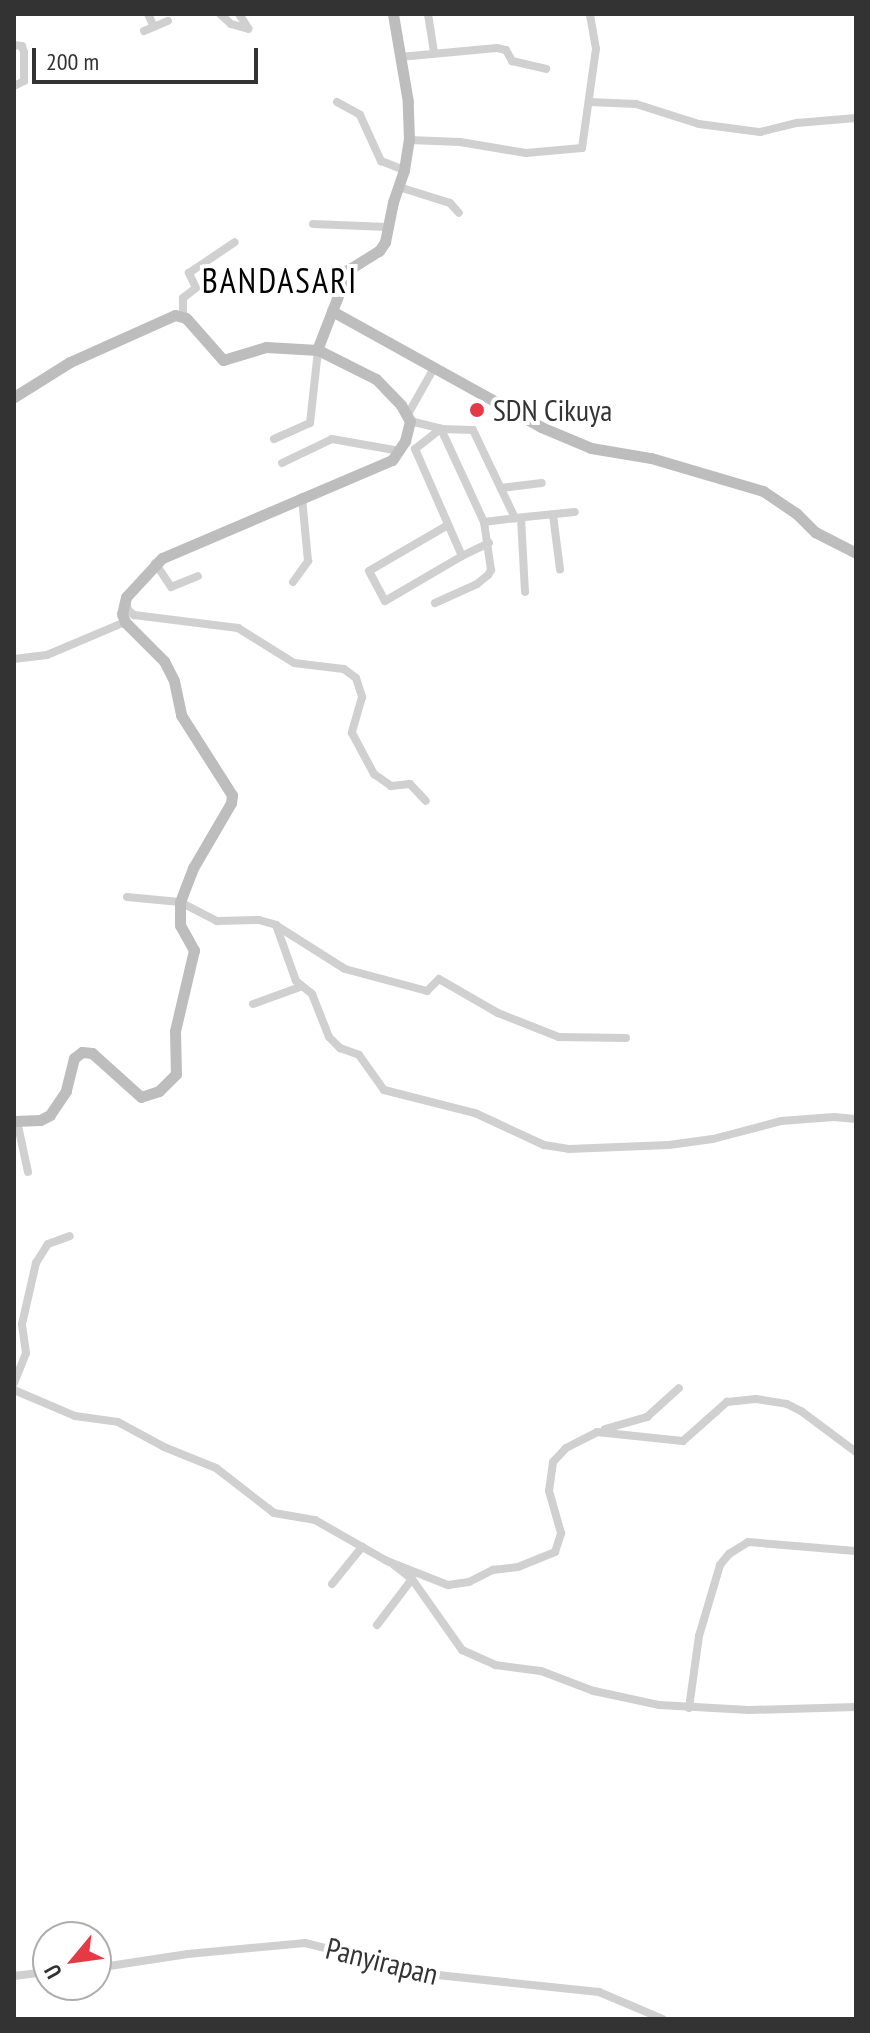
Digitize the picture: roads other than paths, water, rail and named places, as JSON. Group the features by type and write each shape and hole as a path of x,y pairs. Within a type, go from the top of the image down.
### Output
{"street":[{"path":"148,14 154,27"},
{"path":"220,14 231,24 248,29 239,14"},
{"path":"274,439 310,423 318,350 332,311 348,270 381,249 404,170 409,140 408,102 393,14"},
{"path":"428,14 434,53"},
{"path":"409,140 460,142 526,153 581,148 584,145 596,49 590,14"},
{"path":"144,31 168,21"},
{"path":"14,45 24,48 24,81 14,86"},
{"path":"400,57 503,48 510,60 546,69"},
{"path":"337,102 360,115 381,161 404,170"},
{"path":"589,102 636,104 699,124 760,132 797,123 856,118"},
{"path":"399,187 450,203 459,213"},
{"path":"313,224 387,227"},
{"path":"235,242 189,273 196,288 183,298 183,316 217,357 228,361 266,347 318,350 367,372 409,417 441,429 473,430 518,518 525,592"},
{"path":"332,311 541,427 591,448 651,458 763,491 796,513 815,532 856,553"},
{"path":"14,397 70,362 175,315 183,316"},
{"path":"28,1172 16,1121 40,1120 50,1115 66,1091 74,1058 82,1052 92,1053 141,1097 152,1096 172,1081 177,1066 175,1031 194,950 180,925 180,902 193,868 231,803 232,795 181,715 174,681 164,661 125,622 126,597 155,562 302,497 375,469 400,451 409,417 434,368"},
{"path":"435,603 477,584 491,570 484,522 441,429"},
{"path":"441,429 415,449 462,556"},
{"path":"282,463 332,439 400,451"},
{"path":"501,488 542,483"},
{"path":"293,582 308,561 302,497"},
{"path":"484,522 575,512"},
{"path":"553,515 560,570"},
{"path":"448,525 369,571 385,601 489,543"},
{"path":"155,562 171,587 198,576"},
{"path":"126,597 128,610 134,615 238,628 294,663 344,669 356,678 362,697 352,733 374,774 391,786 410,784 426,801"},
{"path":"14,659 47,655 125,622"},
{"path":"127,897 180,902 217,921 259,920 276,925 345,969 427,991 439,979 498,1013 559,1037 626,1038"},
{"path":"276,925 300,987 312,994 330,1039 340,1048 359,1055 384,1090 475,1113 547,1146 569,1149 657,1146 713,1139 781,1121 856,1119"},
{"path":"253,1004 300,987"},
{"path":"14,1383 26,1353 21,1331 36,1263 48,1244 70,1236"},
{"path":"14,1390 75,1416 118,1422 164,1447 216,1468 274,1513 315,1520 387,1561 432,1580 455,1585 493,1570 518,1567 555,1552 561,1533 549,1491 553,1462 566,1448 597,1432 647,1417 679,1388"},
{"path":"597,1432 683,1441 727,1402 756,1399 787,1404 801,1411 856,1452"},
{"path":"689,1708 699,1636 720,1565 729,1554 748,1542 856,1551"},
{"path":"332,1584 362,1547"},
{"path":"387,1561 412,1579 457,1645 485,1662 541,1671 594,1691 689,1708 856,1707"},
{"path":"377,1625 412,1579"},
{"name":"Panyirapan","path":"112,1966 188,1954 305,1943 442,1977 599,1992 663,2019"}],"place":[{"name":"SDN Cikuya","path":"477,410"}],"district":[{"name":"BANDASARI","path":"280,281"}]}
